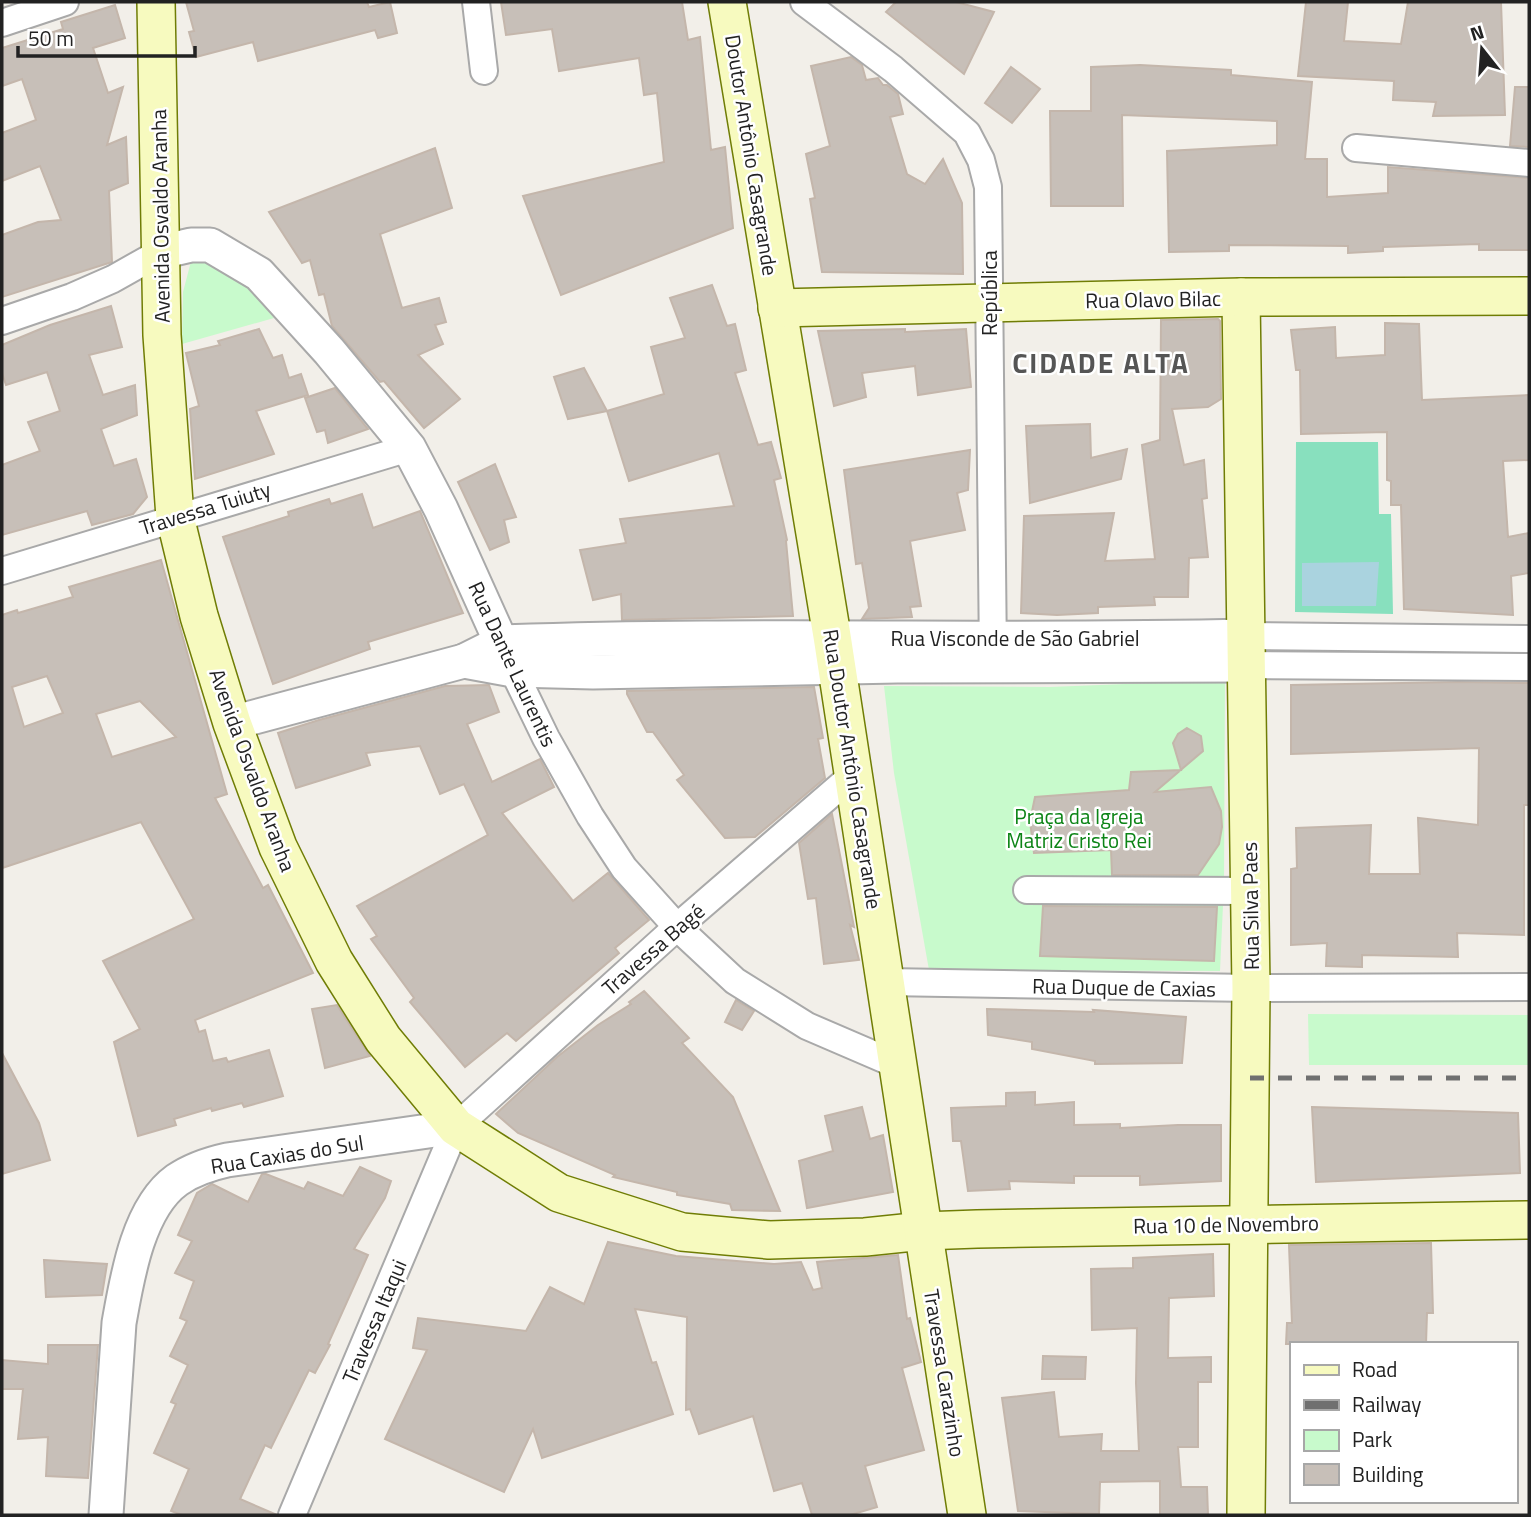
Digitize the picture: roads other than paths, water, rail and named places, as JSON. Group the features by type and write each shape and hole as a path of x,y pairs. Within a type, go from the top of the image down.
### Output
{"main road":[{"name":"Avenida Osvaldo Aranha","path":"156,2 162,335 175,517 199,616 232,723 278,847 334,961 383,1039 456,1127 559,1193 682,1232 769,1240 865,1237 923,1231"},
{"name":"Doutor Antônio Casagrande","path":"729,2 777,308"},
{"name":"Rua Olavo Bilac","path":"777,308 1241,298 1529,296"},
{"name":"Rua Silva Paes","path":"1241,298 1251,988 1246,1515"},
{"name":"Rua Doutor Antônio Casagrande","path":"777,308 900,1066 923,1231"},
{"name":"Rua 10 de Novembro","path":"923,1231 1529,1220"},
{"name":"Travessa Carazinho","path":"923,1231 967,1515"}],"street":[{"path":"2,23 65,2"},
{"path":"476,2 484,71"},
{"name":"República","path":"804,2 892,69 967,133 981,160 988,187 993,653"},
{"path":"1356,148 1529,163"},
{"name":"Rua Dante Laurentis","path":"161,252 191,245 210,245 259,274 330,351 409,448 441,509 546,738 590,816 624,868 677,927 735,981 807,1026 900,1066"},
{"path":"2,321 72,298 161,252"},
{"name":"Travessa Tuiuty","path":"2,571 409,448"},
{"name":"Rua Visconde de São Gabriel","path":"507,656 1246,651 1529,639"},
{"name":"Rua Visconde de São Gabriel","path":"1246,651 1529,667"},
{"path":"232,723 464,661 507,656"},
{"name":"Travessa Bagé","path":"456,1127 677,927 853,775"},
{"path":"1027,890 1250,891"},
{"name":"Rua Duque de Caxias","path":"886,982 1251,988 1529,987"},
{"name":"Rua Caxias do Sul","path":"106,1515 119,1322 124,1292 141,1232 156,1205 175,1182 201,1167 227,1160 456,1127"},
{"name":"Travessa Itaqui","path":"292,1515 456,1127"}],"water":[{"path":"1379,562 1376,606 1302,606 1302,563"}],"railway":[{"path":"1250,1078 1529,1078"}],"district":[{"name":"CIDADE ALTA","path":"1101,362"}],"park label":[{"name":"Praça da Igreja Matriz Cristo Rei","path":"1079,828"}]}
